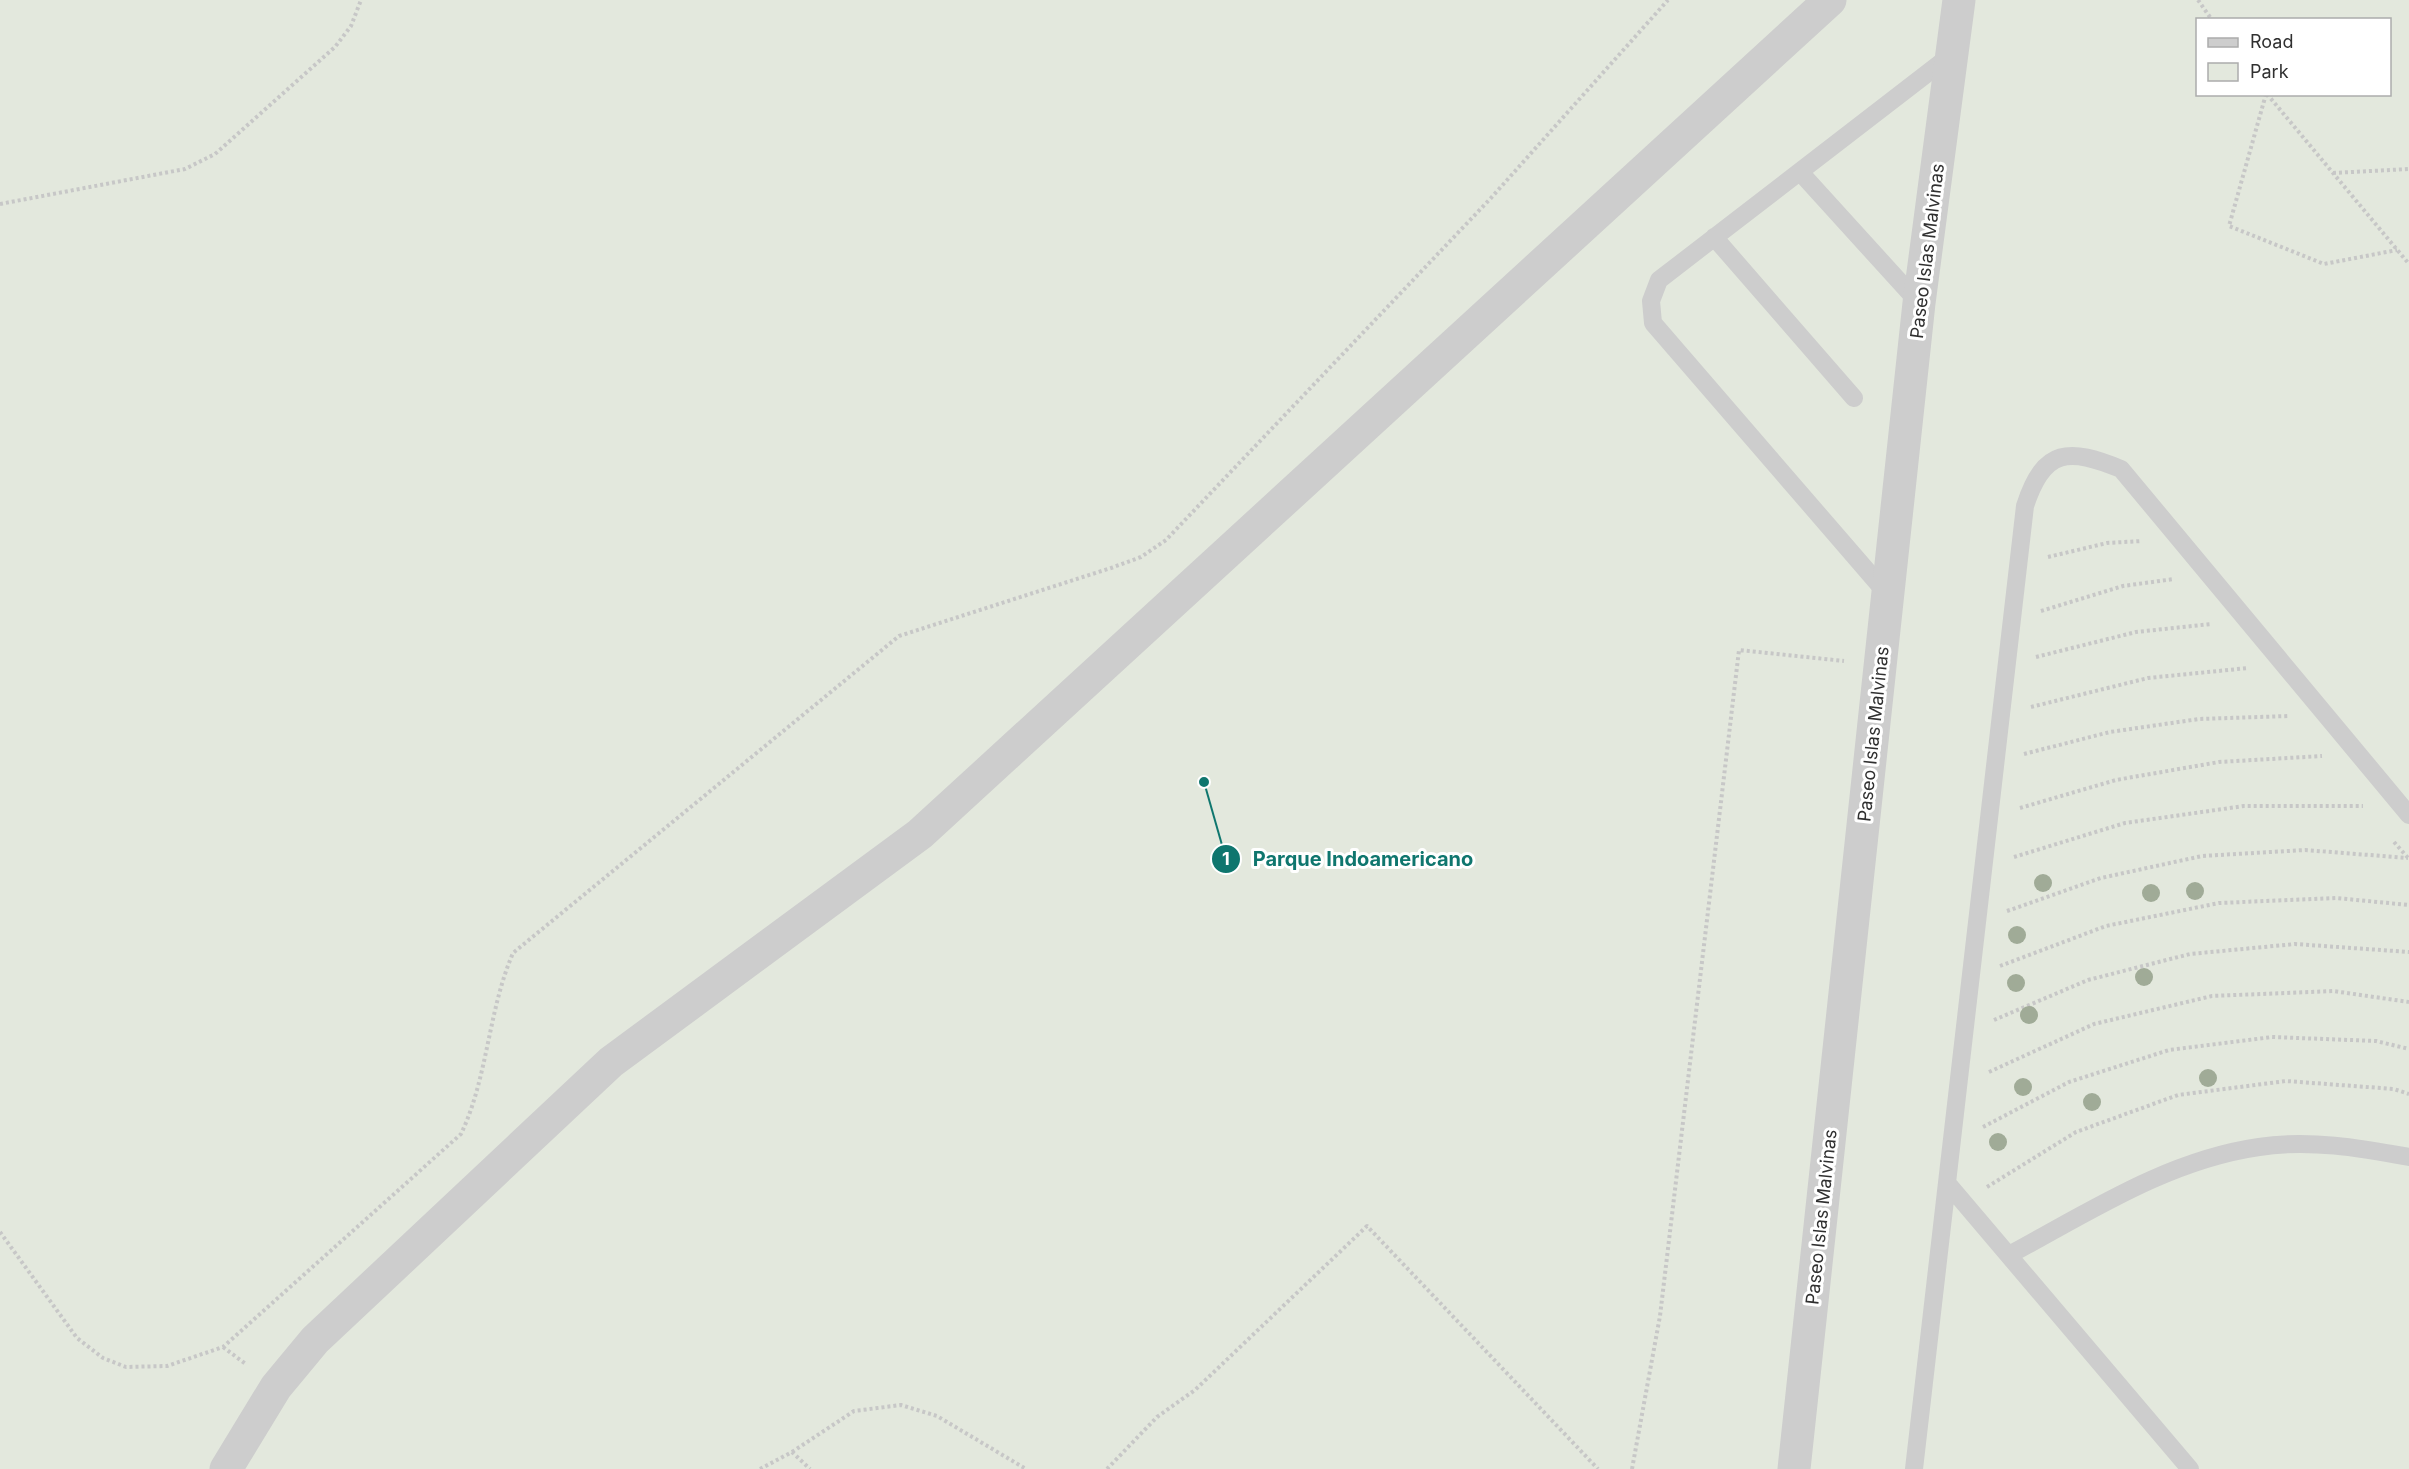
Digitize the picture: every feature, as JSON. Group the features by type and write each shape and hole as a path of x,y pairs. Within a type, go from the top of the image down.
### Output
{"street":[{"path":"226,1469 276,1388 315,1340 611,1062 920,834 1830,0"},
{"name":"Paseo Islas Malvinas","path":"1794,1469 1920,303 1959,0"}],"lane":[{"path":"1888,595 1653,323 1651,301 1659,280 1953,54"},
{"path":"1800,172 1920,303"},
{"path":"1714,237 1854,398"},
{"path":"1914,1469 2025,506 2032,483 2049,462 2073,454 2096,458 2121,468 2409,815"},
{"path":"2010,1256 2107,1202 2202,1158 2260,1146 2306,1144 2359,1148 2409,1157"},
{"path":"1948,1184 2190,1469"}],"path":[{"path":"0,204 185,170 215,154 335,47 351,26 361,0"},
{"path":"0,1232 77,1338 103,1358 126,1367 167,1366 223,1347 461,1134 471,1113 502,979 513,953 898,636 1111,568 1141,556 1166,540 1491,198 1668,0"},
{"path":"2198,0 2211,18"},
{"path":"2266,96 2229,226 2324,264 2397,250"},
{"path":"2269,96 2409,264"},
{"path":"2333,173 2409,169"},
{"path":"2135,533 2148,548"},
{"path":"2047,557 2108,543 2142,541"},
{"path":"2046,568 2048,547"},
{"path":"2167,572 2181,588"},
{"path":"2041,611 2123,586 2174,579"},
{"path":"2039,622 2042,600"},
{"path":"2204,615 2219,633"},
{"path":"2034,657 2136,632 2212,624"},
{"path":"2033,668 2036,646"},
{"path":"1632,1469 1659,1316 1739,650 1881,665"},
{"path":"2241,659 2255,676"},
{"path":"2030,698 2028,708 2148,678 2248,668"},
{"path":"2282,708 2296,724"},
{"path":"2023,754 2121,730 2199,719 2289,716"},
{"path":"2022,765 2024,743"},
{"path":"2316,748 2329,764"},
{"path":"2018,798 2017,809 2116,780 2219,762 2322,756"},
{"path":"2357,797 2371,814"},
{"path":"2011,849 2010,859 2125,823 2244,806 2364,806"},
{"path":"2393,840 2408,859"},
{"path":"2005,902 2004,913 2101,878 2202,856 2305,850 2408,859"},
{"path":"1998,956 1997,967 2106,927 2219,903 2336,898 2409,905"},
{"path":"1992,1011 1990,1022 2088,980 2190,954 2295,944 2409,952"},
{"path":"1986,1064 1984,1074 2094,1024 2212,996 2333,991 2409,1002"},
{"path":"1978,1119 1977,1130 2070,1082 2169,1050 2272,1037 2376,1041 2409,1049"},
{"path":"1990,1198 1983,1189 2076,1132 2178,1095 2286,1081 2394,1089 2409,1094"},
{"path":"1108,1468 1157,1418 1195,1390 1367,1226 1598,1469"},
{"path":"760,1469 792,1452 854,1411 901,1405 937,1416 1026,1469"},
{"path":"792,1452 810,1469"},
{"path":"1014,1463 1015,1469"}],"green space":[{"path":"0,0 2409,0 2409,1469 0,1469"}],"place":[{"name":"Parque Indoamericano","path":"1204,782"}]}
